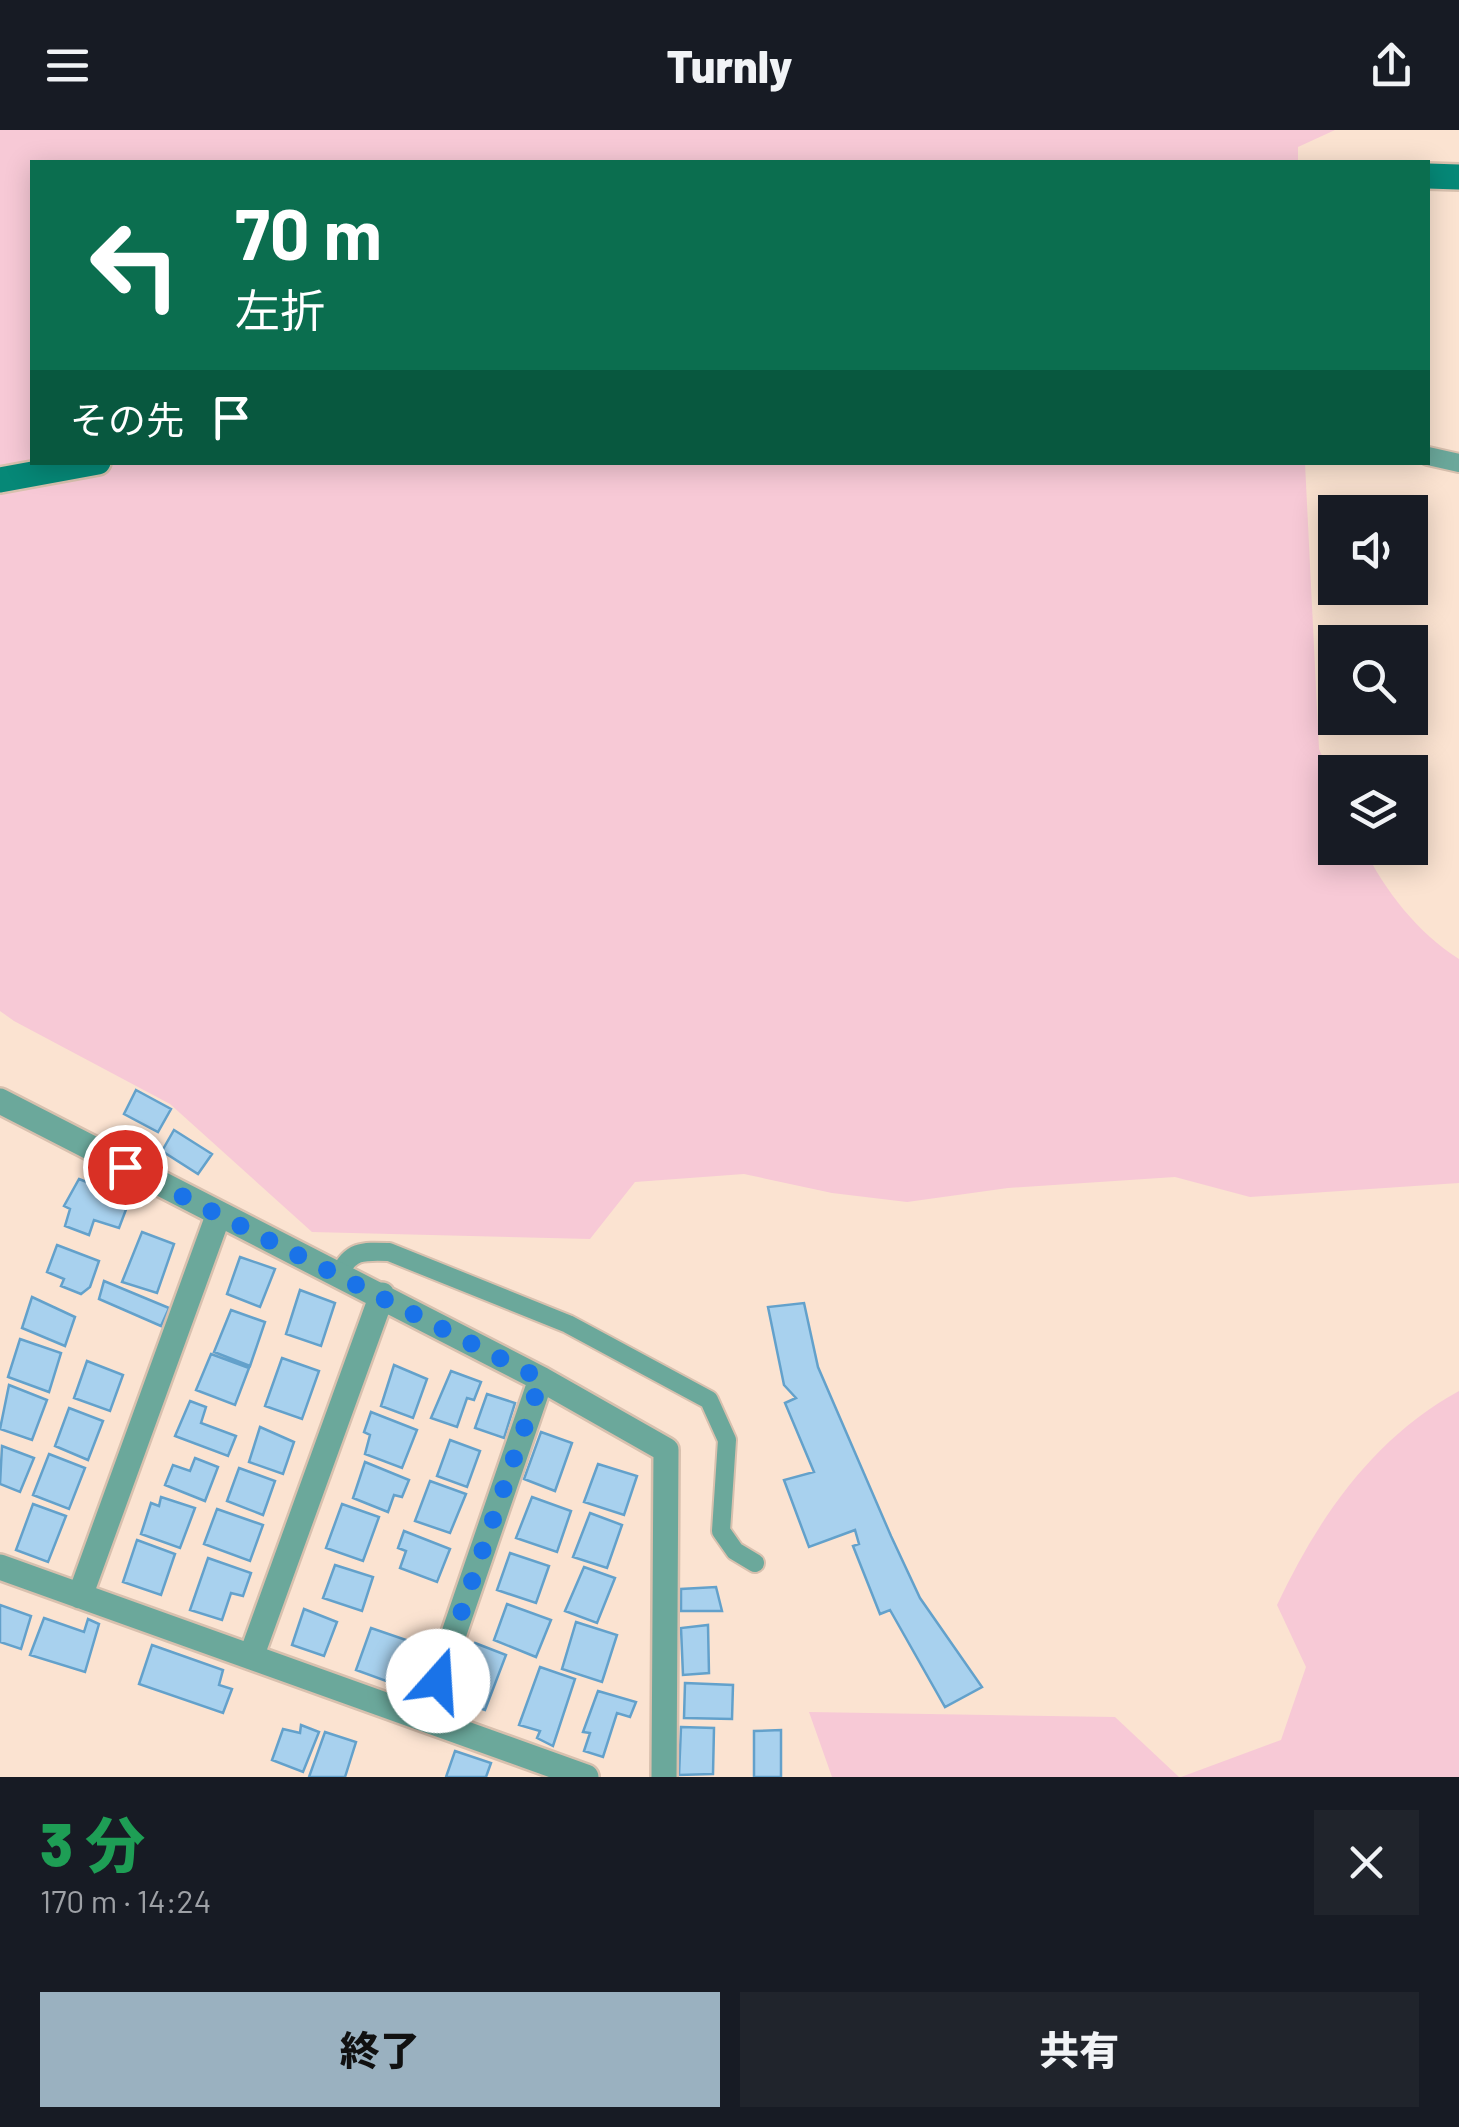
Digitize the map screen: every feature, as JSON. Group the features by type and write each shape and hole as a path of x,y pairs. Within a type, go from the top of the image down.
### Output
{"street":[{"path":"1430,176 1459,177"},
{"path":"0,480 82,465"},
{"path":"0,1101 541,1379 666,1450 664,1777"},
{"path":"80,1596 218,1216"},
{"path":"251,1658 382,1296"},
{"path":"425,1718 541,1379"},
{"path":"0,1568 586,1777"}],"lane":[{"path":"1430,456 1459,463"},
{"path":"339,1275 346,1260 359,1251 388,1252 568,1324 708,1400 727,1440 721,1530 735,1551 755,1563"}],"shaded area":[{"path":"0,130 1335,130 1298,147 1298,160 30,160 30,465 1305,465 1322,755 1318,755 1318,865 1374,865 1404,910 1459,959 1459,1183 1250,1197 1175,1177 1008,1188 907,1202 832,1193 744,1174 635,1182 590,1239 312,1232 170,1104 0,1011"},
{"path":"1459,1391 1459,1777 1181,1777 1281,1740 1306,1667 1277,1605 1293,1573 1330,1511 1374,1456 1428,1410"},
{"path":"809,1712 1115,1717 1179,1777 832,1777"}],"building":[{"path":"136,1090 171,1109 158,1132 124,1114"},
{"path":"174,1130 212,1154 198,1174 162,1151"},
{"path":"79,1179 130,1199 119,1228 94,1220 89,1235 65,1226 70,1209 64,1206"},
{"path":"142,1232 174,1244 157,1293 122,1282"},
{"path":"57,1245 99,1261 90,1287 81,1294 61,1286 64,1279 47,1272"},
{"path":"240,1257 275,1269 260,1307 227,1294"},
{"path":"104,1281 169,1308 161,1326 99,1299"},
{"path":"300,1290 335,1303 321,1346 286,1334"},
{"path":"32,1297 75,1317 65,1346 22,1328"},
{"path":"804,1303 818,1367 891,1536 920,1598 982,1687 945,1707 890,1610 880,1614 853,1546 859,1544 855,1530 809,1547 784,1480 814,1472 785,1403 796,1398 784,1385 768,1307"},
{"path":"231,1310 265,1322 250,1366 214,1352"},
{"path":"20,1339 61,1353 49,1392 8,1377"},
{"path":"211,1354 249,1368 235,1405 196,1390"},
{"path":"282,1358 319,1371 302,1419 265,1406"},
{"path":"87,1361 123,1375 110,1411 74,1398"},
{"path":"394,1365 427,1379 413,1418 381,1406"},
{"path":"451,1371 481,1382 474,1400 467,1398 457,1427 431,1418"},
{"path":"9,1385 47,1400 32,1440 0,1429"},
{"path":"487,1394 515,1403 504,1438 475,1428"},
{"path":"190,1401 206,1407 201,1423 236,1436 228,1456 175,1436"},
{"path":"69,1408 103,1421 88,1460 55,1446"},
{"path":"371,1412 417,1430 402,1468 365,1454 370,1435 364,1432"},
{"path":"260,1427 294,1442 283,1474 249,1462"},
{"path":"541,1432 572,1443 555,1491 524,1479"},
{"path":"450,1440 480,1451 467,1487 437,1476"},
{"path":"2,1446 34,1458 20,1492 0,1484"},
{"path":"49,1454 85,1468 69,1509 33,1495"},
{"path":"195,1458 218,1467 205,1501 165,1485 173,1465 190,1471"},
{"path":"365,1462 409,1480 402,1497 394,1495 388,1512 353,1498"},
{"path":"598,1464 637,1476 624,1515 584,1502"},
{"path":"239,1468 275,1481 263,1515 227,1501"},
{"path":"430,1481 466,1494 450,1533 415,1521"},
{"path":"161,1497 195,1508 180,1548 141,1534 151,1503 159,1506"},
{"path":"532,1497 571,1511 557,1552 516,1538"},
{"path":"33,1504 66,1516 48,1562 16,1550"},
{"path":"342,1504 379,1517 363,1561 326,1548"},
{"path":"217,1509 263,1525 250,1561 204,1544"},
{"path":"590,1513 622,1525 607,1568 573,1557"},
{"path":"404,1531 450,1549 437,1582 400,1568 406,1551 398,1548"},
{"path":"137,1540 175,1554 161,1595 123,1582"},
{"path":"510,1553 549,1566 536,1603 497,1590"},
{"path":"208,1558 251,1573 243,1596 231,1593 222,1620 190,1610"},
{"path":"335,1565 373,1577 362,1611 323,1598"},
{"path":"584,1567 615,1578 597,1623 565,1611"},
{"path":"716,1587 722,1611 681,1611 681,1589"},
{"path":"507,1604 551,1620 536,1657 494,1640"},
{"path":"0,1605 31,1616 21,1649 0,1642"},
{"path":"304,1609 337,1622 324,1656 292,1645"},
{"path":"44,1618 84,1632 88,1619 99,1624 85,1672 30,1655"},
{"path":"576,1622 617,1635 602,1682 562,1669"},
{"path":"708,1625 709,1673 683,1675 681,1628"},
{"path":"371,1628 412,1642 397,1685 356,1670"},
{"path":"475,1643 506,1655 485,1710 454,1700"},
{"path":"152,1645 223,1670 219,1685 232,1689 223,1713 139,1684"},
{"path":"540,1667 575,1679 553,1746 537,1738 540,1731 519,1725"},
{"path":"685,1683 733,1685 732,1719 684,1718"},
{"path":"598,1691 636,1702 630,1717 617,1713 603,1757 584,1751 590,1733 583,1732"},
{"path":"301,1725 319,1732 303,1772 272,1760 283,1729 300,1733"},
{"path":"681,1727 714,1728 713,1774 679,1775"},
{"path":"781,1730 781,1777 754,1777 754,1731"},
{"path":"325,1732 356,1742 345,1777 309,1777"},
{"path":"455,1751 491,1763 486,1777 446,1777"}],"route":[{"path":"125,1167 541,1379 438,1681"}]}
